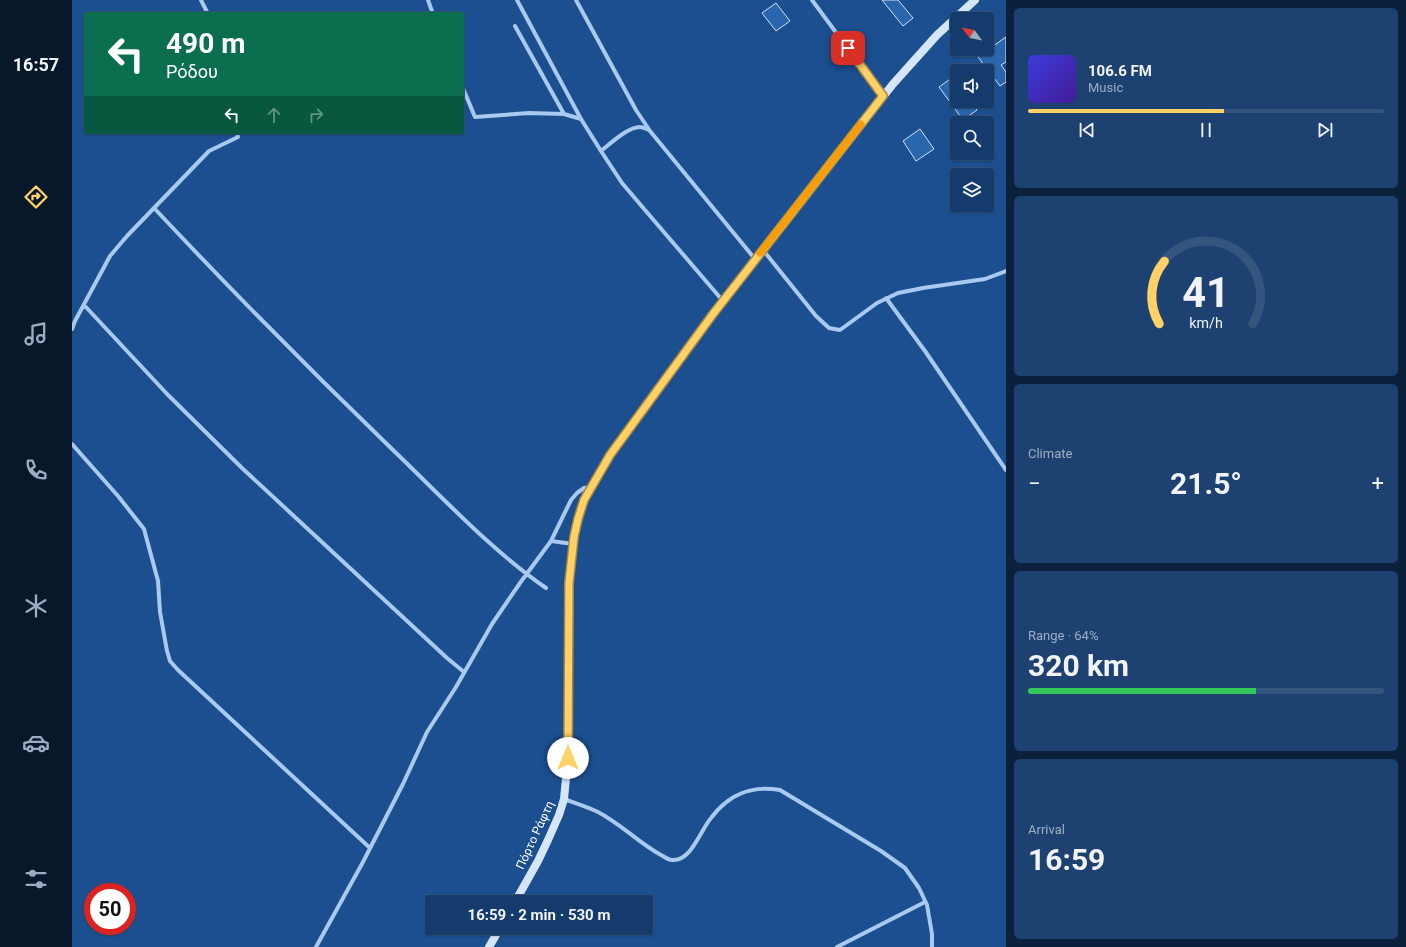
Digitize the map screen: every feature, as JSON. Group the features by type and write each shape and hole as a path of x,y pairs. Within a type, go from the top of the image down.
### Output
{"main road":[{"name":"Πόρτο Ράφτη","path":"519,895 548,840 559,816 564,799 568,758 569,583 573,544 578,519 584,500 610,455 723,301 883,96 937,35 975,0"},
{"path":"489,947 496,935"}],"street":[{"path":"201,0 207,12"},
{"path":"428,0 432,12"},
{"path":"517,0 581,119 622,183 723,301"},
{"path":"576,0 636,110 650,131 756,259"},
{"path":"812,0 883,96"},
{"path":"515,26 564,114"},
{"path":"464,91 475,117 529,113 564,114 581,119"},
{"path":"601,151 619,136 633,128 642,126 650,131"},
{"path":"72,330 75,321 110,256 127,236 209,151 238,137 237,134"},
{"path":"154,208 281,340 348,406 470,524 526,574 546,588"},
{"path":"763,250 816,316 829,328 840,330 877,303 898,293 985,278 1006,271"},
{"path":"886,298 925,351 1006,470"},
{"path":"84,305 168,396 242,468 464,672"},
{"path":"72,444 123,502 144,529 158,581 160,612 170,661 370,848"},
{"path":"316,947 370,848 403,784 427,732 492,624 526,574 551,541 571,500 584,488 591,487"},
{"path":"551,541 573,544"},
{"path":"564,799 598,812 652,850 670,860 680,860 688,854 711,817 730,799 749,790 766,788 780,790 881,851 905,868 919,888 925,902 932,934 932,947"},
{"path":"837,947 925,902"}],"building":[{"path":"882,0 898,0 913,18 903,26"},
{"path":"776,3 790,21 776,31 762,13"},
{"path":"1006,37 1006,62 1001,65 1006,72 1006,82 1000,86 994,78 994,64 983,64 977,56 994,56 994,45"},
{"path":"950,79 950,102 939,87"},
{"path":"954,108 975,108 977,110 969,116 960,116"},
{"path":"920,129 934,149 916,161 903,141"}],"slow traffic":[{"path":"760,253 861,124"}],"route":[{"path":"568,758 569,583 574,537 584,500 610,455 713,314 883,96 848,48"}]}
